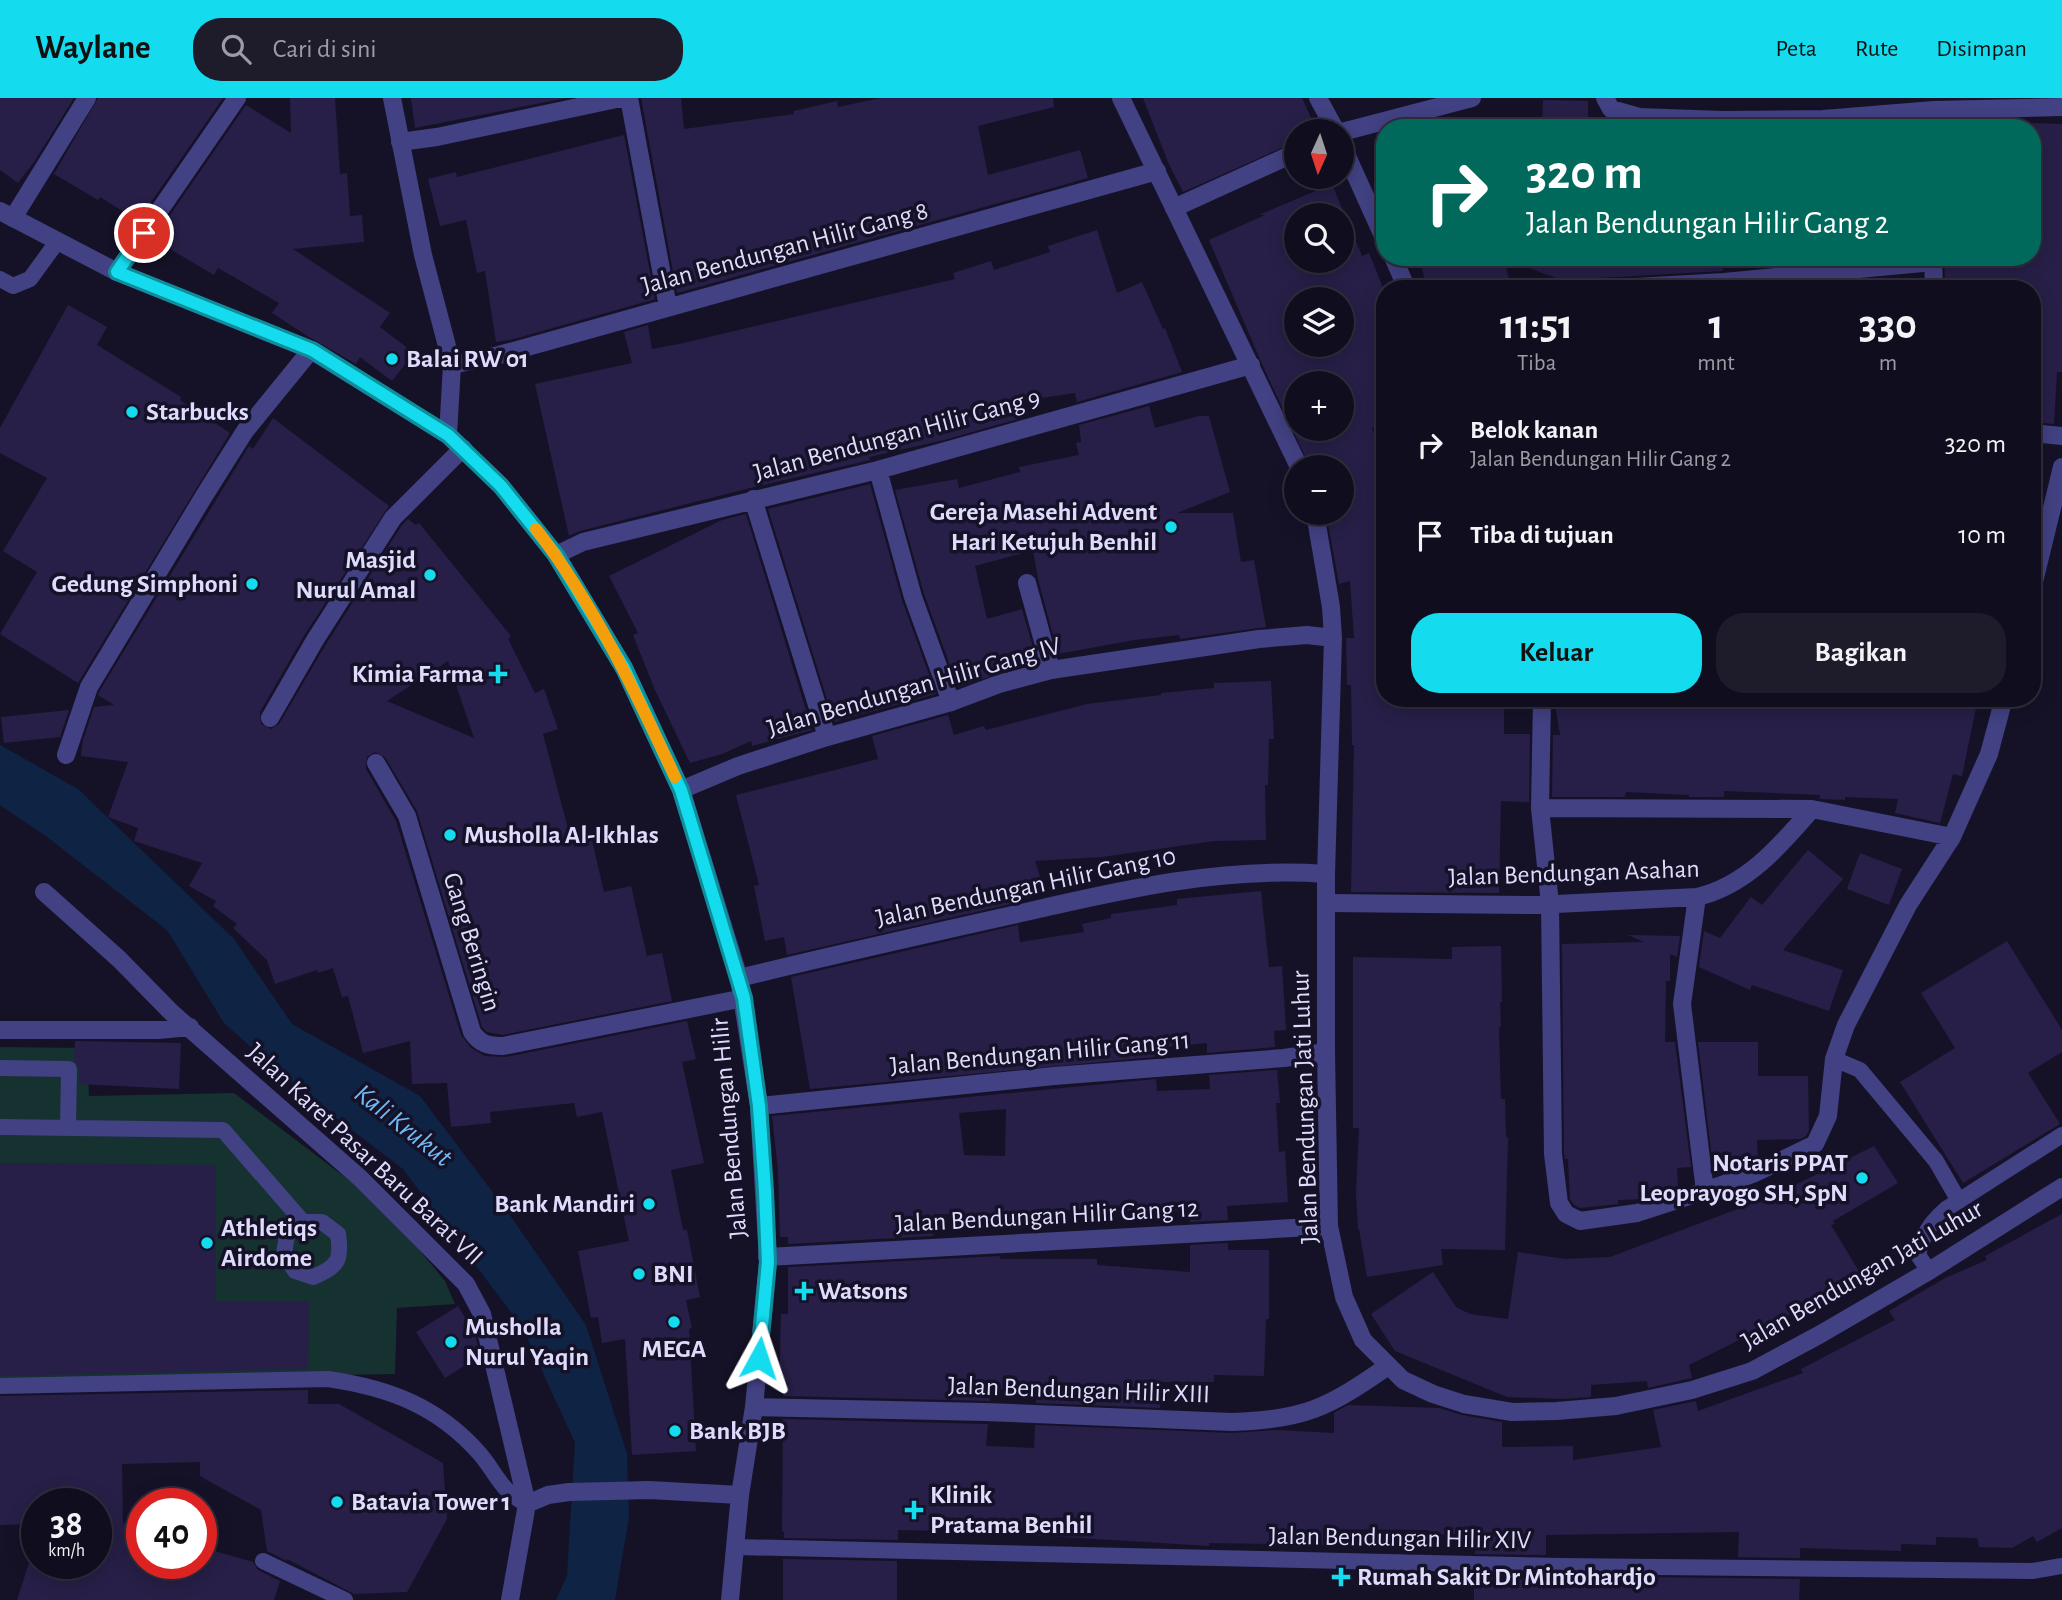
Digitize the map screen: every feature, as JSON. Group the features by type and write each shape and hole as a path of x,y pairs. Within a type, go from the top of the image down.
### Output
{"street":[{"path":"6,214 87,98"},
{"path":"117,272 237,98"},
{"path":"392,98 423,255 452,365 448,435"},
{"path":"400,142 552,106 621,98"},
{"path":"629,98 668,307"},
{"path":"1121,98 1293,455"},
{"path":"1318,98 1329,119"},
{"path":"1392,119 1472,98"},
{"path":"1605,98 1611,109 1640,117 1695,119"},
{"path":"1823,119 1934,119 2062,107"},
{"path":"1354,129 1376,123"},
{"path":"1174,208 1284,158"},
{"name":"Jalan Bendungan Hilir Gang 8","path":"452,365 499,355 1157,171"},
{"path":"1354,172 1376,220"},
{"name":"Jalan Bendungan Hilir","path":"6,214 117,272 312,350 448,435 501,486 556,555 624,668 681,790 739,978 759,1106 767,1257 754,1406 740,1495 730,1600"},
{"path":"1742,280 1869,266"},
{"path":"66,755 89,687 204,496 245,431 312,350"},
{"name":"Jalan Bendungan Hilir Gang 9","path":"556,555 583,542 878,470 1251,365"},
{"path":"2041,434 2062,436"},
{"path":"271,718 315,640 393,518 463,448"},
{"path":"2041,553 2062,467"},
{"path":"878,470 914,597 951,702"},
{"path":"753,499 827,737"},
{"name":"Jalan Bendungan Jati Luhur","path":"1317,525 1331,607 1332,638 1326,874 1329,1226 1344,1297 1363,1340 1403,1380 1464,1404 1512,1412 1557,1411 1652,1400 1752,1371 1929,1271 2062,1187"},
{"path":"1027,583 1051,670"},
{"name":"Jalan Bendungan Hilir Gang IV","path":"681,790 738,766 827,737 1051,670 1259,639 1307,635 1332,638"},
{"path":"1542,707 1539,808 1550,904 1553,1154 1559,1203 1566,1214 1580,1220 1637,1213 1705,1191 1755,1173 1815,1143 1828,1116 1834,1059 1846,1026 1908,905 1952,837 1989,754 2002,707"},
{"name":"Gang Beringin","path":"376,763 407,816 455,980 472,1032 478,1041 491,1046 503,1046 744,998"},
{"path":"1539,808 1812,809 1952,837"},
{"name":"Jalan Bendungan Asahan","path":"1328,903 1536,905 1697,897 1716,893 1775,853 1812,809"},
{"name":"Jalan Bendungan Hilir Gang 10","path":"739,978 1096,895 1168,881 1258,872 1326,874"},
{"name":"Jalan Karet Pasar Baru Barat VII","path":"44,892 119,959 172,1013 360,1178 466,1284 482,1314 527,1504 510,1600"},
{"path":"1697,897 1682,1004 1705,1191"},
{"path":"0,1030 158,1030 190,1027"},
{"name":"Jalan Bendungan Hilir Gang 11","path":"759,1106 1041,1077 1284,1058 1326,1052"},
{"name":"Jalan Bendungan Hilir Gang 12","path":"767,1257 1329,1226"},
{"name":"Jalan Bendungan Hilir XIII","path":"754,1406 1269,1421 1298,1416 1326,1406 1388,1366"},
{"path":"527,1504 548,1495 569,1492 649,1490 740,1495"}],"lane":[{"path":"0,279 13,285 30,279 57,242"},
{"path":"1834,1059 1860,1070 1936,1160 1959,1201"},
{"path":"0,1068 69,1069 68,1128"},
{"path":"0,1127 223,1130 303,1222"},
{"path":"1929,1271 1919,1255 1927,1228 1959,1201 2062,1135"},
{"path":"0,1386 328,1379 367,1385 421,1407 443,1420 481,1454 509,1493 527,1504"},
{"name":"Jalan Bendungan Hilir XIV","path":"736,1548 1560,1566 2032,1572 2062,1566"},
{"path":"263,1561 345,1600"}],"green space":[{"name":"Athletiqs Airdome","path":"0,1047 87,1048 89,1096 234,1093 383,1206 445,1281 455,1304 397,1308 395,1374 0,1381"}],"water":[{"name":"Kali Krukut","path":"0,745 78,789 234,939 292,1024 420,1096 507,1211 586,1325 627,1454 629,1517 615,1600 556,1600 567,1576 575,1443 522,1327 403,1169 298,1089 224,1023 167,930 47,837 0,805"}],"building":[{"path":"0,98 74,98 18,183 0,170"},
{"path":"98,98 223,98 138,221 100,197 98,200 54,174"},
{"path":"290,98 335,98 340,174 347,173 350,216 362,215 364,242 293,249 390,313 380,327 414,353 392,381 360,357 356,364 309,337 272,313 279,303 218,268 214,275 165,246 168,241 157,234 246,105 291,133"},
{"path":"411,98 566,98 415,128"},
{"path":"641,98 681,98 684,129 794,114 794,111 837,101 838,107 880,98 1053,98 1054,107 978,126 988,175 1080,150 1088,178 677,293"},
{"path":"1143,98 1302,98 1312,119 1284,119 1284,147 1183,192"},
{"path":"1543,100 1588,101 1588,119 1542,119"},
{"path":"2041,123 2062,124 2062,372 2057,372 2054,424 2041,423 2041,280 1945,280 1944,266 2041,266"},
{"path":"624,135 655,299 496,342 485,271 477,273 466,220 440,226 428,179 456,172 457,177"},
{"path":"1320,189 1334,189 1340,203 1287,203"},
{"path":"1284,204 1284,273 1354,273 1354,237 1362,256 1369,253 1380,280 1376,280 1376,426 1372,428 1376,439 1376,707 1504,707 1504,734 1530,734 1529,802 1501,801 1499,893 1351,892 1354,745 1351,685 1347,685 1346,638 1354,638 1350,581 1339,584 1328,525 1354,525 1354,455 1304,455 1298,441 1354,441 1354,371 1284,371 1284,411 1209,240"},
{"path":"1097,230 1117,293 1142,282 1163,329 1165,328 1182,372 1077,402 1075,393 1014,402 1018,419 869,457 870,460 750,488 569,536 535,384 632,363 624,332 648,325 652,349 679,344 955,279 953,273 991,261 994,270 1050,252 1048,246"},
{"path":"1421,266 1506,266 1509,280 1425,280"},
{"path":"1523,266 1723,266 1723,271 1562,280"},
{"path":"68,305 107,327 97,345 181,397 180,400 230,433 78,683 0,634 37,572 3,551 47,478 0,453 0,428"},
{"path":"1149,406 1155,428 1199,416 1209,416 1230,492 1177,513 1233,513 1241,562 1254,560 1266,627 1180,639 1179,635 1134,640 1058,654 1033,550 975,566 987,619 1022,609 1036,658 1025,660 1026,665 958,687 924,594 895,490 957,479 959,488 1020,472 1019,467 1079,455 1076,443 1081,442 1079,425"},
{"path":"273,418 389,506 305,634 260,712 261,724 271,729 279,724 402,525 408,519 416,525 419,523 511,636 508,639 535,693 544,689 558,729 543,734 570,836 590,832 604,892 631,886 647,956 662,953 672,1001 502,1035 487,1032 482,1027 417,811 385,757 375,752 367,757 366,769 396,821 461,1035 471,1048 485,1056 505,1057 687,1021 696,1059 682,1062 704,1163 671,1170 683,1230 687,1230 700,1297 686,1300 692,1328 689,1329 696,1451 632,1455 625,1339 602,1343 598,1317 591,1318 578,1251 629,1241 602,1112 577,1117 574,1103 490,1112 491,1123 451,1127 447,1083 412,1084 410,1041 363,1053 348,996 342,997 333,968 318,973 317,970 275,984 267,960 233,928 237,924 213,906 216,901 189,886 202,863 134,841 138,828 108,817 128,762 81,756 83,740 94,707 114,705 98,695 99,692 249,446 253,449","holes":["448,661 474,738 387,701"]},
{"path":"870,484 902,600 936,694 834,722 768,509"},
{"path":"746,514 812,730 752,746 751,741 722,754 690,763 655,690 633,635 638,633 609,576 722,520"},
{"path":"1271,681 1274,739 1269,739 1268,785 1265,785 1266,840 1214,841 1102,857 1035,861 1043,885 1013,894 1015,903 787,955 784,937 765,941 754,886 759,885 736,795 878,759 872,736 948,715 954,735 984,726 986,730 1087,704 1214,688 1214,683"},
{"path":"1555,707 1976,707 1962,776 1953,774 1940,823 1895,813 1898,799 1820,799 1820,795 1724,791 1724,797 1626,792 1625,797 1552,797 1553,735 1560,735"},
{"path":"69,710 60,737 4,743 1,717"},
{"path":"1808,850 1843,879 1783,950 1843,970 1829,1011 1752,985 1750,990 1699,967 1704,931 1720,938 1751,897 1762,905"},
{"path":"1860,853 1902,869 1889,905 1847,889"},
{"path":"1261,891 1269,967 1282,966 1286,1030 1274,1031 1275,1047 1207,1053 1207,1043 1155,1048 1155,1057 810,1089 791,977 1018,925 1020,942 1084,932 1082,924 1111,918 1111,914 1177,905 1177,899"},
{"path":"1628,935 1680,936 1677,957 1670,954 1670,981 1666,981 1665,1042 1675,1042 1691,1167 1677,1168 1678,1188 1645,1199 1618,1200 1618,1204 1580,1208 1570,1199 1568,1159 1565,1159 1564,1153 1562,944 1644,942"},
{"path":"2007,941 2062,1030 2062,1052 2028,1073 2060,1124 1963,1183 1900,1082 1955,1048 1921,993"},
{"path":"1501,946 1501,1099 1505,1099 1508,1137 1505,1250 1441,1249 1443,1265 1367,1277 1358,1229 1356,1193 1359,1128 1353,1128 1353,957 1452,959 1452,947"},
{"path":"75,1041 181,1043 179,1089 79,1084 79,1068 74,1060"},
{"path":"1698,1042 1758,1042 1758,1076 1808,1076 1809,1130 1806,1136 1800,1139 1757,1140 1758,1159 1741,1166 1713,1167"},
{"path":"1277,1070 1280,1103 1276,1103 1279,1152 1285,1151 1288,1202 1227,1206 1228,1220 1190,1222 1190,1211 1001,1211 1001,1215 934,1214 933,1236 788,1244 788,1237 780,1237 778,1170 772,1116 1156,1079 1157,1091 1210,1089 1209,1075","holes":["1006,1109 1005,1156 964,1155 959,1113"]},
{"path":"1874,1146 1898,1183 1833,1221 1835,1224 1831,1225 1860,1273 1762,1331 1761,1329 1689,1365 1692,1378 1648,1388 1647,1381 1591,1385 1591,1397 1507,1397 1395,1351 1371,1314 1433,1272 1456,1307 1470,1314 1508,1319 1518,1252 1565,1259 1610,1257 1759,1203"},
{"path":"0,1163 216,1165 215,1301 309,1302 308,1369 0,1376"},
{"path":"2062,1214 2062,1528 2037,1542 2033,1536 2012,1548 1979,1547 1977,1538 1936,1537 1936,1545 1901,1544 1901,1551 1800,1548 1800,1558 1738,1557 1739,1532 1546,1535 1546,1555 1475,1554 1475,1536 1429,1534 1429,1530 1323,1529 1323,1545 1209,1543 1209,1546 1031,1533 898,1530 898,1540 784,1538 784,1531 782,1532 783,1419 988,1424 986,1446 1034,1448 1035,1425 1232,1433 1276,1430 1334,1433 1334,1413 1348,1405 1381,1406 1439,1408 1502,1422 1502,1447 1573,1446 1573,1460 1661,1447 1653,1410 1696,1401 1698,1411 1803,1373 1801,1369 1895,1320 1889,1311 1945,1278 1987,1260 1985,1256"},
{"path":"1228,1243 1228,1250 1269,1250 1269,1319 1266,1319 1264,1376 1214,1375 1214,1382 1161,1382 1160,1408 1036,1403 1036,1390 991,1389 990,1401 784,1396 784,1392 779,1392 781,1314 788,1314 788,1267 1000,1256 1000,1259 1097,1259 1097,1265 1190,1272 1190,1245"},
{"name":"Musholla Nurul Yaqin","path":"458,1306 475,1334 480,1356 445,1378 416,1332"},
{"path":"308,1390 308,1404 339,1404 443,1463 447,1519 407,1592 354,1594 267,1551 261,1510 200,1476 200,1462 122,1464 126,1579 217,1579 217,1552 253,1562 258,1570 280,1581 274,1600 17,1600 24,1579 112,1579 112,1488 21,1488 21,1524 0,1525 0,1396"},
{"path":"783,1559 897,1561 897,1600 783,1600"},
{"path":"1474,1575 1800,1579 1799,1600 1474,1600"}],"slow traffic":[{"path":"536,529 556,555 624,668 675,777"}],"place":[{"name":"Balai RW 01","path":"392,359"},
{"name":"Starbucks","path":"132,412"},
{"name":"Gereja Masehi Advent Hari Ketujuh Benhil","path":"1171,527"},
{"name":"Masjid Nurul Amal","path":"430,575"},
{"name":"Gedung Simphoni","path":"252,584"},
{"name":"Kimia Farma","path":"498,674"},
{"name":"Musholla Al-Ikhlas","path":"450,835"},
{"name":"Notaris PPAT Leoprayogo SH, SpN","path":"1862,1178"},
{"name":"Bank Mandiri","path":"649,1204"},
{"name":"Athletiqs Airdome","path":"207,1243"},
{"name":"BNI","path":"639,1274"},
{"name":"Watsons","path":"804,1291"},
{"name":"MEGA","path":"674,1322"},
{"name":"Musholla Nurul Yaqin","path":"451,1342"},
{"name":"Bank BJB","path":"675,1431"},
{"name":"Batavia Tower 1","path":"337,1502"},
{"name":"Klinik Pratama Benhil","path":"914,1510"},
{"name":"Rumah Sakit Dr Mintohardjo","path":"1341,1577"}],"route":[{"path":"144,233 117,272 312,350 448,435 463,448 501,486 556,555 624,668 681,790 744,998 759,1106 768,1262 759,1358"}]}
